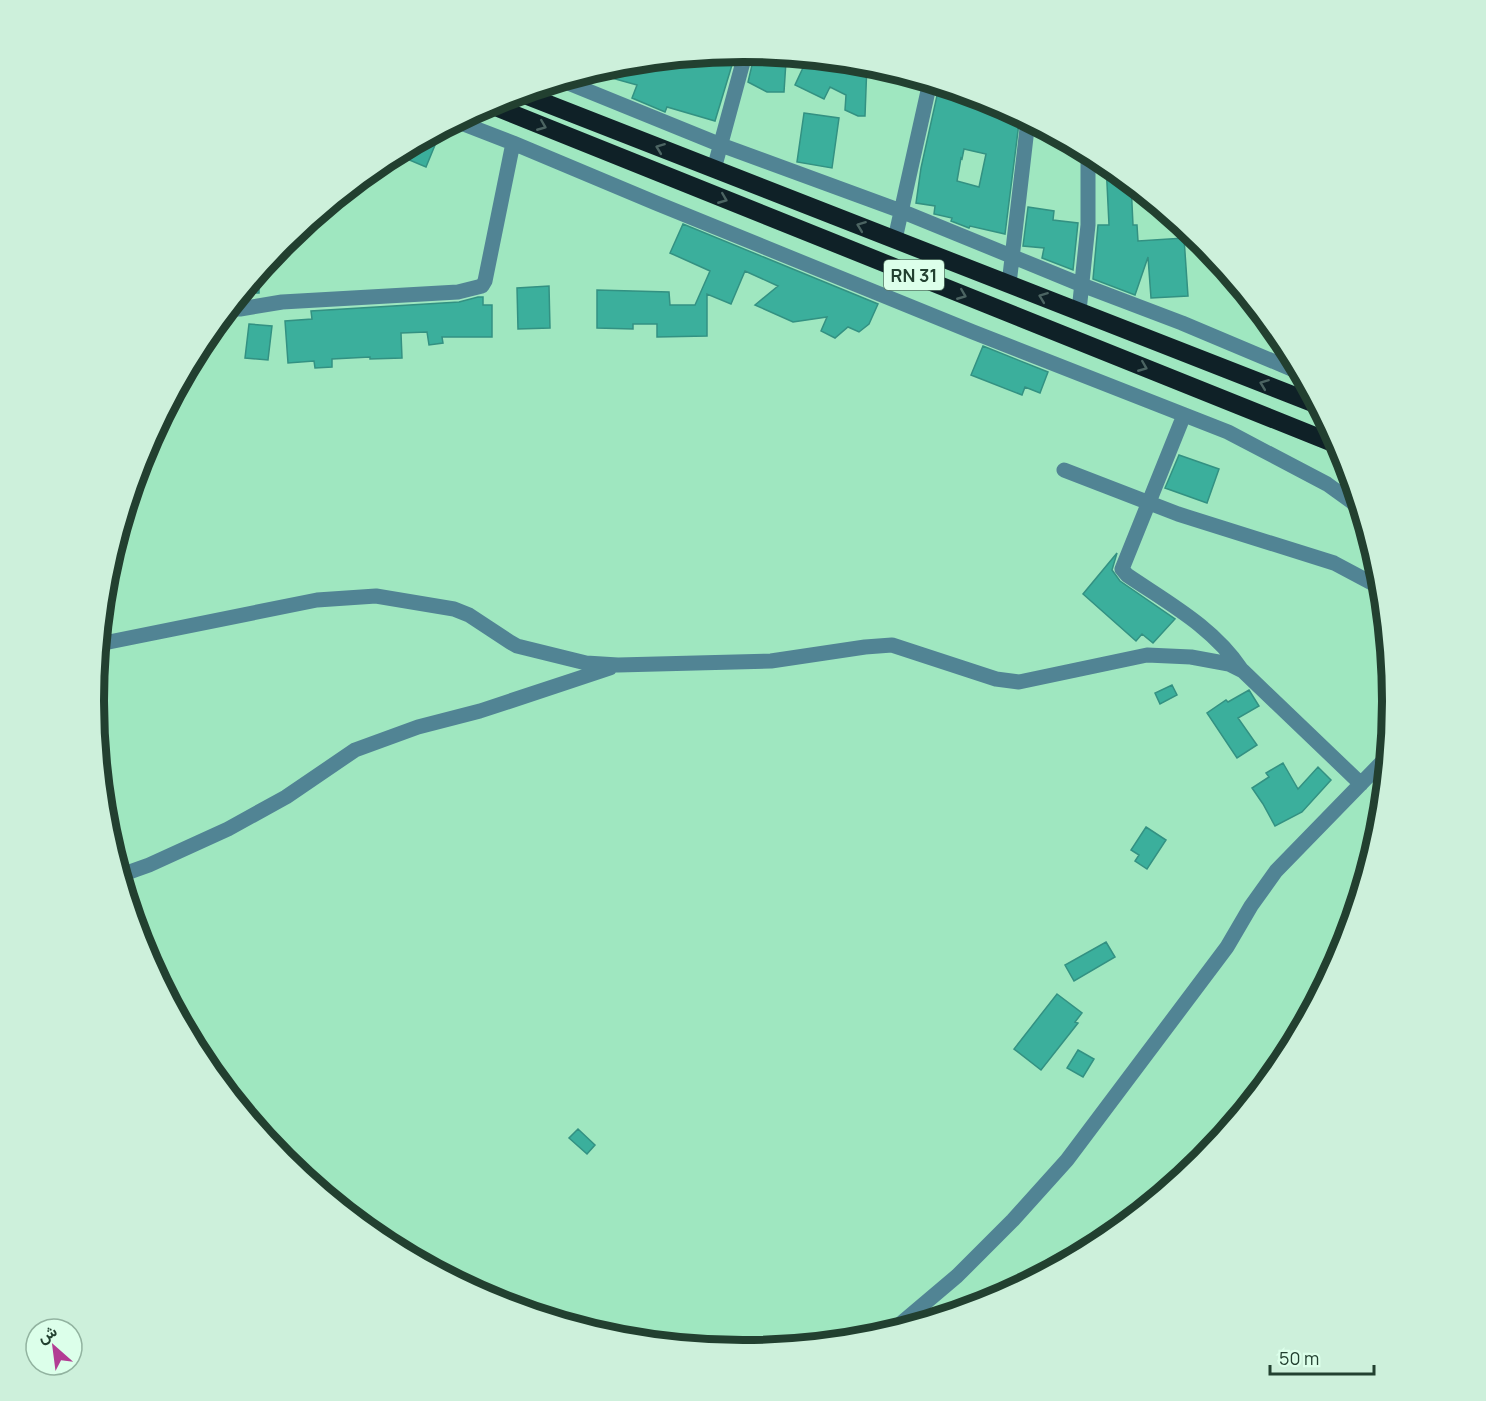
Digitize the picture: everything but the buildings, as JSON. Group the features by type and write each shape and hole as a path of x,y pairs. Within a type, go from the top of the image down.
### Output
{"highway":[{"name":"RN 31","path":"531,97 1307,400"},
{"name":"RN 31","path":"501,109 1326,440"}],"street":[{"path":"714,169 743,62"},
{"path":"573,85 722,145 901,211 1288,367"},
{"path":"895,239 928,89"},
{"path":"466,125 973,332 1228,432 1327,484 1350,500"},
{"path":"1009,284 1027,128"},
{"path":"238,309 282,302 458,292 482,286 487,273 513,142"},
{"path":"1079,311 1088,225 1088,163"},
{"path":"1184,415 1122,566 1123,572 1211,634 1232,654 1243,671 1361,784"},
{"path":"1064,470 1178,514 1334,563 1371,582"},
{"path":"107,642 306,602 376,596 448,607 469,615 517,646 586,663 618,665 771,661 892,645 996,679 1019,682 1147,655 1191,657 1229,664 1243,671"},
{"path":"128,873 228,829 286,797 355,750 418,727 480,711 618,665"},
{"path":"907,1318 957,1276 1013,1220 1067,1160 1227,947 1251,906 1276,871 1379,766"}]}
